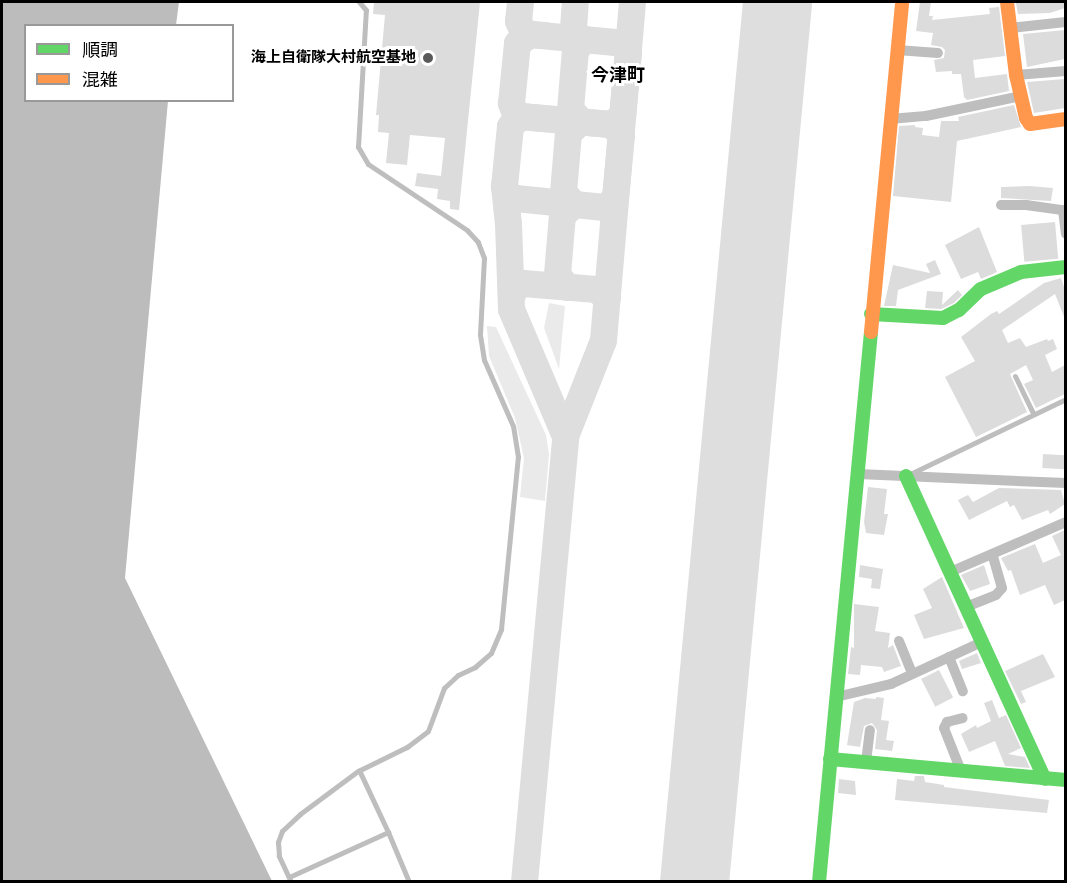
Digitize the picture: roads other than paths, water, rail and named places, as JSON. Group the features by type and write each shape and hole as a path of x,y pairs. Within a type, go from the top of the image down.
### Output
{"street":[{"path":"819,882 902,2"},
{"path":"1007,2 1016,75 1030,124 1065,119"},
{"path":"1010,28 1065,22"},
{"path":"897,50 938,53"},
{"path":"1016,75 1065,71"},
{"path":"890,119 926,116 1021,96"},
{"path":"1001,205 1026,205 1063,210 1065,234"},
{"path":"871,314 942,318 959,310 981,289 1011,276 1021,272 1065,267"},
{"path":"858,474 1065,483"},
{"path":"906,477 1044,778"},
{"path":"950,572 1065,522"},
{"path":"966,607 996,595 1002,588 992,554"},
{"path":"898,641 912,674"},
{"path":"836,697 871,690 982,642"},
{"path":"948,657 963,691"},
{"path":"961,771 944,728 947,722 963,718"},
{"path":"866,762 870,730"},
{"path":"830,759 1065,780"}],"lane":[{"path":"359,2 366,10"},
{"path":"368,2 358,147 368,164 467,230 478,242 484,258 480,334 484,360 513,426 518,457 501,629 491,653 475,667 458,675 444,688 428,731 408,747 360,770 300,814 282,831 278,842 279,856 290,879 388,832"},
{"path":"1015,376 1033,413"},
{"path":"906,477 1065,399"},
{"path":"360,770 409,882"}],"place":[{"name":"海上自衛隊大村航空基地","path":"428,58"}],"district":[{"name":"今津町","path":"618,76"}]}
